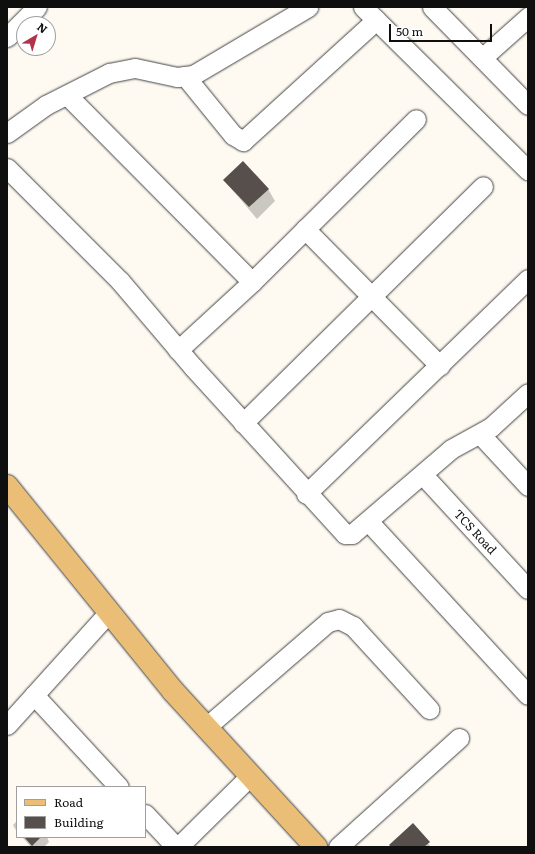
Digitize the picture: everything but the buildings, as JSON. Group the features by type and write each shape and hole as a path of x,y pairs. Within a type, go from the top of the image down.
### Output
{"main road":[{"path":"7,486 205,728 249,777 316,847"}],"street":[{"path":"7,37 37,7"},
{"path":"7,132 67,94 109,73 135,68 185,76 193,75 308,7"},
{"path":"363,7 528,170"},
{"path":"432,7 528,106"},
{"path":"482,58 528,17"},
{"path":"185,76 233,135 243,141 376,20"},
{"path":"67,94 252,282"},
{"path":"178,350 252,282 416,119"},
{"path":"7,168 120,281 178,350 306,494 345,534 352,534 423,475 451,449 468,437 480,434 528,394"},
{"path":"243,423 372,297 482,186"},
{"path":"305,229 440,366"},
{"path":"306,494 440,366 528,279"},
{"path":"480,434 528,486"},
{"name":"TCS Road","path":"423,475 528,590"},
{"path":"368,521 528,695"},
{"path":"7,725 109,612"},
{"path":"205,728 322,627 340,619 353,626 429,709"},
{"path":"34,695 119,786"},
{"path":"338,847 459,738"},
{"path":"146,815 177,847 249,777"}]}
